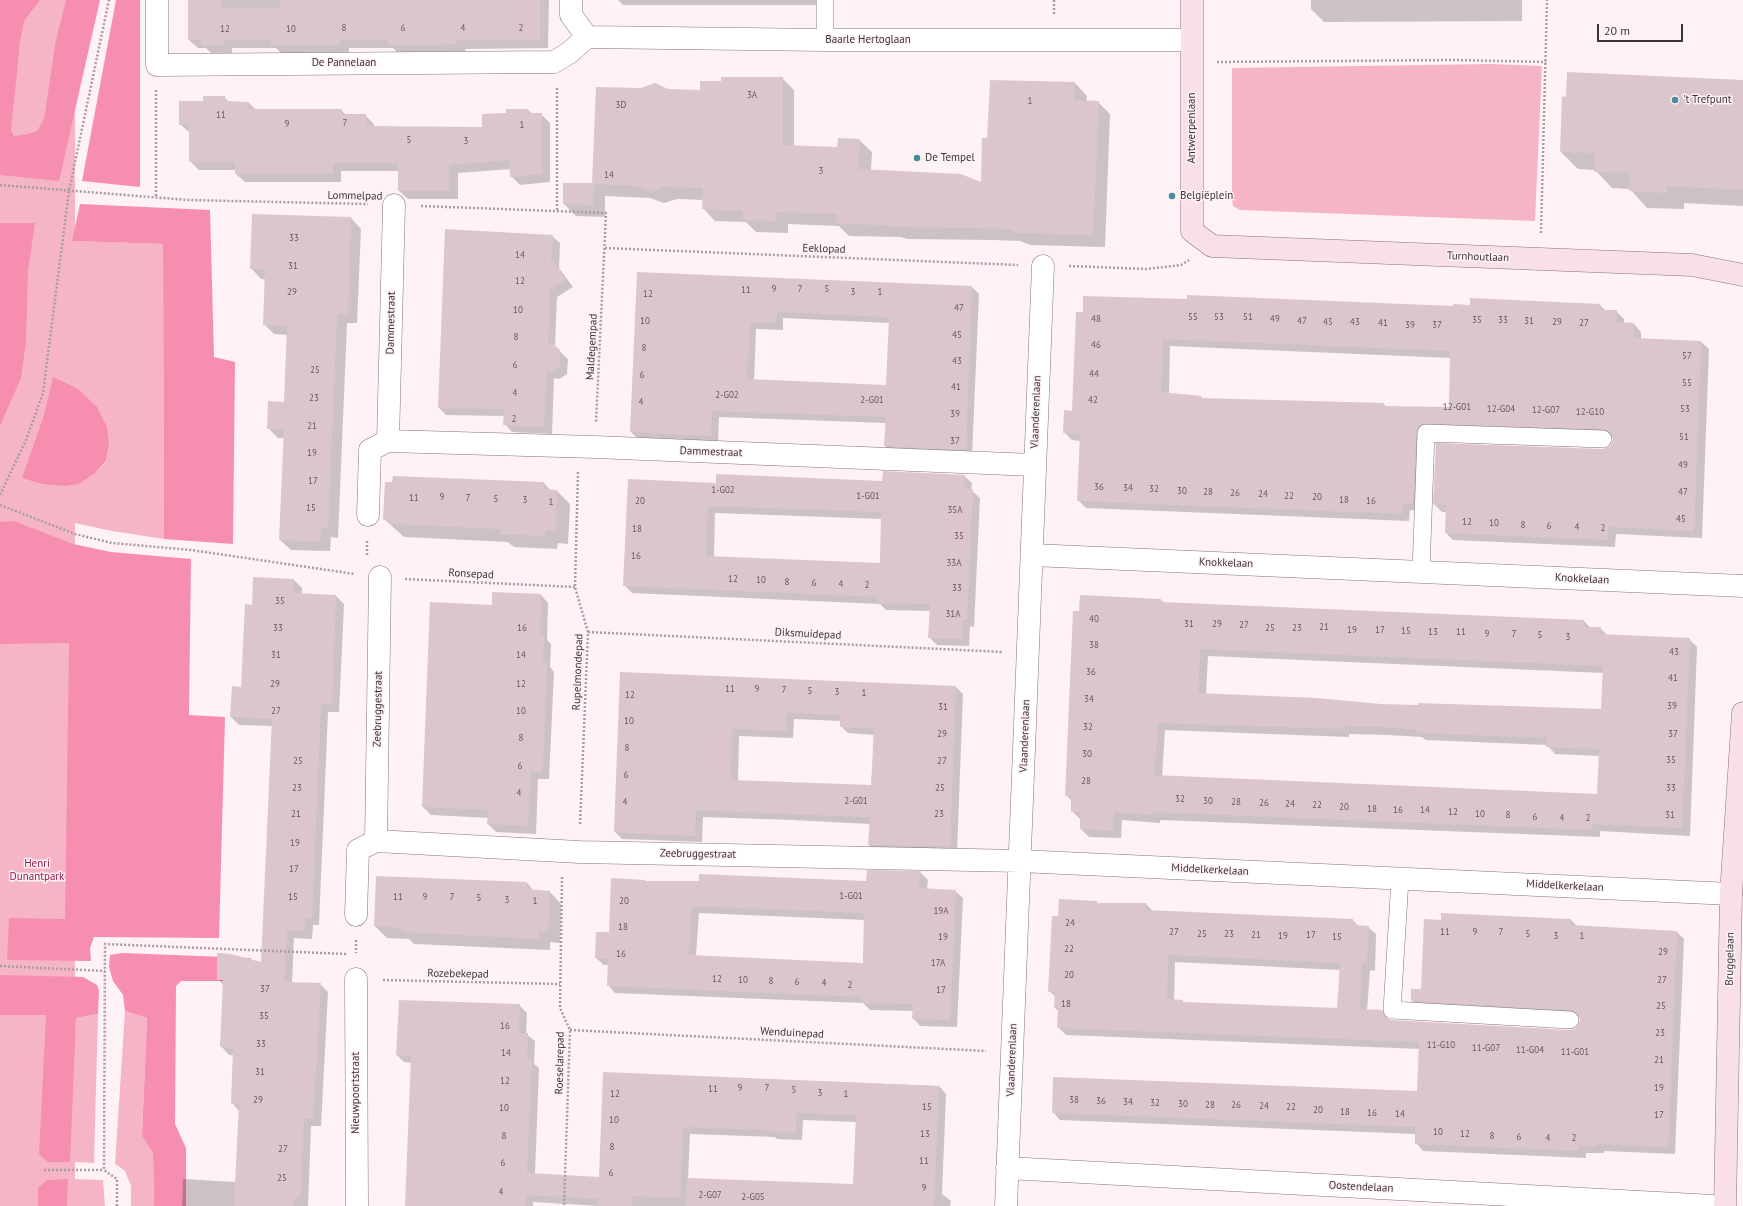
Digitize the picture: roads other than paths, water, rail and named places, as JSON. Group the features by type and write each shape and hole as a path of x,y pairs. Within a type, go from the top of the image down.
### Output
{"street":[{"name":"De Pannelaan","path":"157,0 157,65 554,62 569,53 587,37"},
{"path":"571,0 571,15 587,37"},
{"name":"Antwerpenlaan","path":"1192,0 1192,231 1212,246"},
{"name":"Baarle Hertoglaan","path":"587,37 825,40 1192,40"},
{"name":"Dammestraat","path":"388,441 394,205"},
{"name":"Turnhoutlaan","path":"1212,246 1692,265 1743,275"},
{"name":"Vlaanderenlaan","path":"1006,1206 1043,266"},
{"name":"Dammestraat","path":"368,515 370,450 388,441 587,447 1034,465"},
{"name":"Knokkelaan","path":"1032,555 1743,586"},
{"name":"Zeebruggestraat","path":"373,577 376,841"},
{"name":"Bruggelaan","path":"1725,1206 1731,894 1743,713"},
{"name":"Zeebruggestraat","path":"356,915 358,850 376,841 571,851 1020,861"},
{"name":"Middelkerkelaan","path":"1020,861 1731,894"},
{"name":"Nieuwpoortstraat","path":"356,979 357,1206"},
{"name":"Oostendelaan","path":"1008,1168 1714,1206"}],"lane":[{"path":"825,40 826,0"},
{"path":"1421,572 1426,433 1603,439"},
{"path":"1400,879 1392,1010 1570,1020"}],"place":[{"name":"'t Trefpunt","path":"1675,100"},
{"name":"De Tempel","path":"917,158"},
{"name":"Belgiëplein","path":"1172,196"}],"park label":[{"name":"Henri Dunantpark","path":"37,870"}]}
